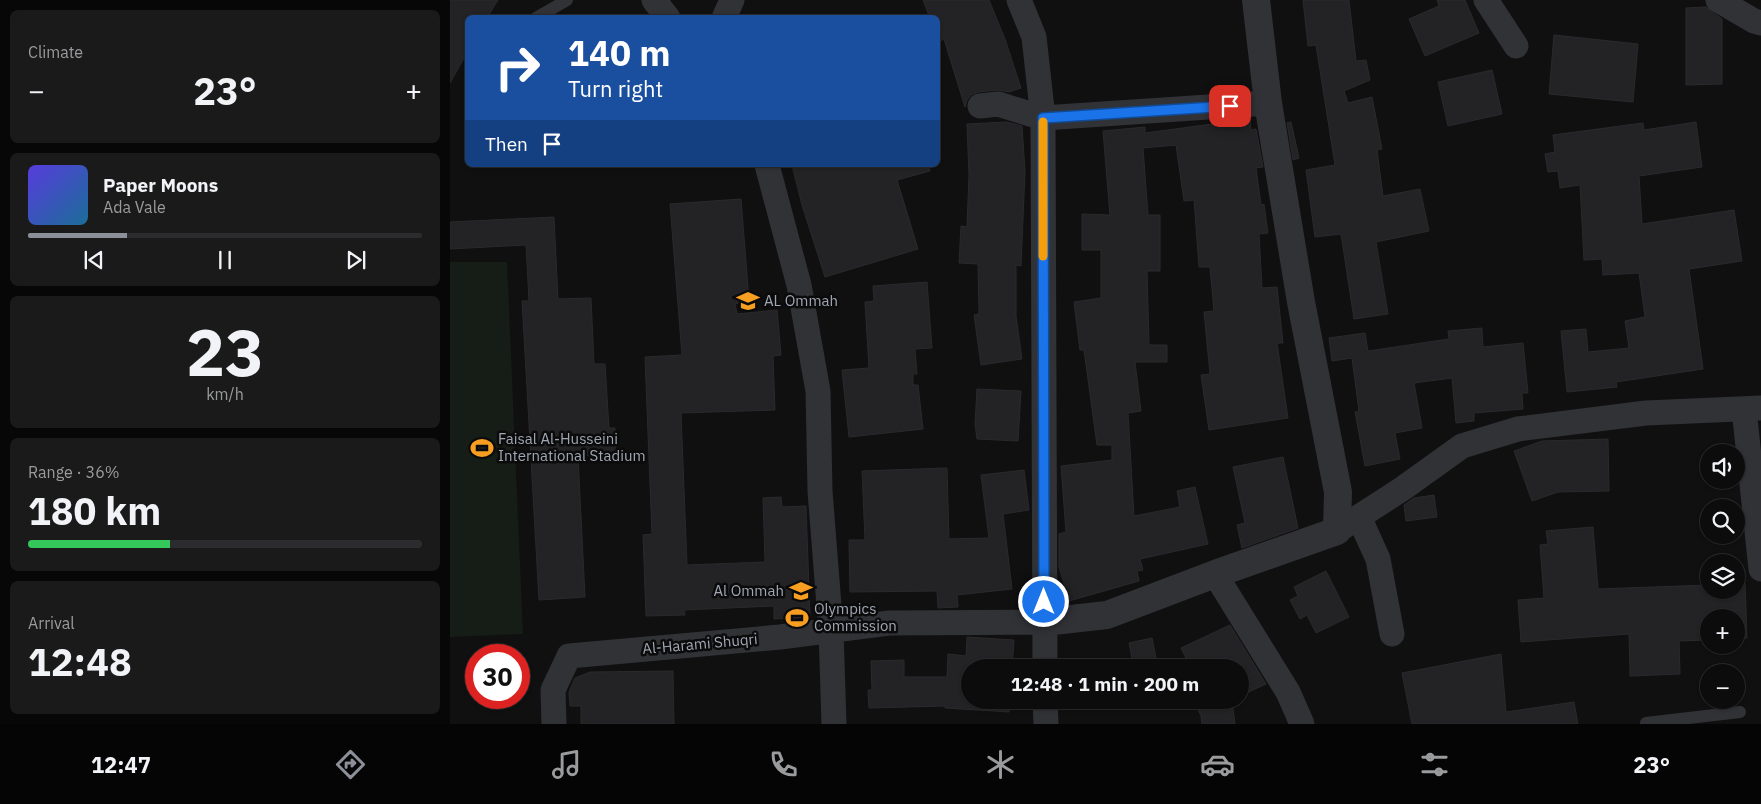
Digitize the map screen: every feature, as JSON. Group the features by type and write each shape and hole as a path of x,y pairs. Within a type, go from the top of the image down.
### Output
{"street":[{"path":"654,0 666,15"},
{"path":"725,15 732,0"},
{"path":"1019,0 1034,37 1043,118 1045,659"},
{"path":"1256,0 1268,103 1301,302 1338,492 1348,524 1378,559 1392,634"},
{"path":"1486,0 1516,46"},
{"path":"1718,0 1754,21 1761,23"},
{"path":"980,106 998,104 1043,118 1268,103"},
{"path":"768,167 799,285 818,392 820,491 831,631 834,724"},
{"path":"1044,622 1106,615 1348,524 1402,489 1462,446 1518,429 1646,413 1753,409 1761,569"},
{"path":"1215,574 1288,692 1302,724"},
{"name":"Al-Harami Shuqri","path":"554,724 553,690 569,656 831,631 889,623 1044,622"},
{"path":"1045,709 1046,724"}],"lane":[{"path":"541,15 567,0"},
{"path":"1646,724 1740,712"}],"shaded area":[{"name":"Faisal Al-Husseini International Stadium","path":"450,262 507,262 523,634 450,637"}],"building":[{"path":"450,0 498,0 489,15 465,15 465,56 450,83"},
{"path":"923,0 989,0 1005,39 1021,88 1009,92 997,90 978,92 971,95 965,107 944,39 940,41 940,15 929,15"},
{"path":"1303,0 1349,0 1356,61 1366,60 1370,80 1344,91 1348,103 1372,97 1382,149 1377,150 1383,196 1420,189 1429,231 1376,242 1388,314 1354,319 1341,234 1315,237 1306,170 1335,165 1316,45 1308,46"},
{"path":"1437,0 1465,0 1479,33 1425,56 1409,19 1439,6"},
{"path":"1706,7 1722,19 1722,84 1686,85 1686,8"},
{"path":"1554,35 1638,44 1633,102 1549,94"},
{"path":"1492,70 1502,114 1448,126 1438,82"},
{"path":"1250,119 1251,130 1256,129 1263,167 1256,168 1261,205 1264,204 1268,233 1259,234 1262,288 1277,287 1283,343 1277,343 1288,418 1209,430 1201,375 1210,374 1204,312 1214,311 1210,267 1199,267 1194,200 1184,201 1176,145 1143,148 1148,215 1160,215 1160,271 1147,271 1149,345 1167,345 1167,362 1135,362 1141,411 1128,413 1134,516 1180,507 1177,491 1195,487 1208,544 1140,559 1143,570 1137,571 1139,581 1069,601 1059,567 1059,534 1066,532 1061,466 1112,460 1112,445 1097,445 1084,350 1080,350 1074,302 1101,298 1101,250 1082,250 1082,214 1110,215 1103,131 1145,127 1145,133"},
{"path":"1007,122 1022,126 1025,171 1021,266 1016,265 1016,316 1022,359 981,365 974,315 979,314 978,264 959,263 961,226 967,227 969,175 967,124"},
{"path":"1291,122 1299,158 1293,160 1287,123"},
{"path":"1696,122 1702,167 1639,176 1642,224 1734,210 1742,261 1689,269 1703,369 1616,382 1617,387 1567,392 1561,331 1586,329 1588,352 1629,348 1625,321 1645,317 1639,273 1603,275 1602,259 1584,260 1580,185 1560,188 1558,171 1548,172 1545,154 1555,152 1553,135 1643,123 1644,130"},
{"path":"792,167 929,167 930,171 897,180 918,249 825,277 802,205"},
{"path":"741,199 749,300 735,304 737,314 777,310 781,355 773,356 775,410 681,413 687,565 765,562 763,498 781,497 782,507 806,506 810,617 774,619 774,606 684,610 685,615 646,616 643,535 652,534 645,357 682,355 670,204"},
{"path":"554,217 558,299 591,298 594,364 605,364 609,428 615,428 616,453 578,456 585,597 539,600 522,301 529,301 526,245 450,249 450,222"},
{"path":"927,282 932,348 915,349 917,374 913,374 913,385 918,385 923,429 849,437 842,370 869,368 865,302 874,301 873,286"},
{"path":"1482,328 1483,347 1523,343 1528,393 1522,393 1523,409 1474,413 1474,421 1456,423 1452,378 1414,383 1422,428 1395,433 1400,459 1365,466 1355,412 1359,411 1352,358 1332,361 1329,338 1365,333 1368,351 1449,339 1448,331"},
{"path":"977,389 1021,391 1018,441 977,439 975,424"},
{"path":"1608,439 1609,491 1558,492 1532,501 1514,451 1542,441"},
{"path":"1283,457 1298,528 1242,548 1237,525 1245,523 1233,467"},
{"path":"947,468 949,539 989,538 981,475 1024,470 1029,510 1003,514 1012,589 957,595 958,607 938,608 937,591 850,592 849,540 865,540 862,471"},
{"path":"1434,495 1437,517 1406,521 1404,505 1414,498"},
{"path":"1593,527 1598,589 1700,585 1700,599 1745,599 1745,583 1747,638 1745,638 1745,609 1700,609 1700,640 1679,641 1680,674 1630,676 1629,634 1521,642 1518,600 1544,598 1540,545 1548,544 1546,531"},
{"path":"1326,571 1349,617 1316,633 1307,615 1300,619 1290,600 1298,596 1294,587"},
{"path":"1230,625 1266,684 1249,692 1249,659 1186,659 1181,648"},
{"path":"967,637 1014,640 1013,659 961,659 961,709 945,708 945,706 869,708 868,690 872,690 871,661 904,660 904,677 947,677 948,654 966,656"},
{"path":"1152,638 1156,659 1132,659 1129,643"},
{"path":"1501,654 1506,712 1574,702 1578,724 1412,724 1402,673"},
{"path":"673,671 674,724 581,724 581,706 570,706 569,692 575,678 590,672"},
{"path":"961,709 1009,709 1009,712"},
{"path":"1198,709 1233,709 1235,724 1202,724"}],"slow traffic":[{"path":"1043,122 1043,256"}],"place":[{"name":"AL Ommah","path":"748,301"},
{"name":"Faisal Al-Husseini International Stadium","path":"482,448"},
{"name":"Al Ommah","path":"801,591"},
{"name":"Olympics Commission","path":"797,618"}],"route":[{"path":"1044,602 1043,118 1230,106"}]}
